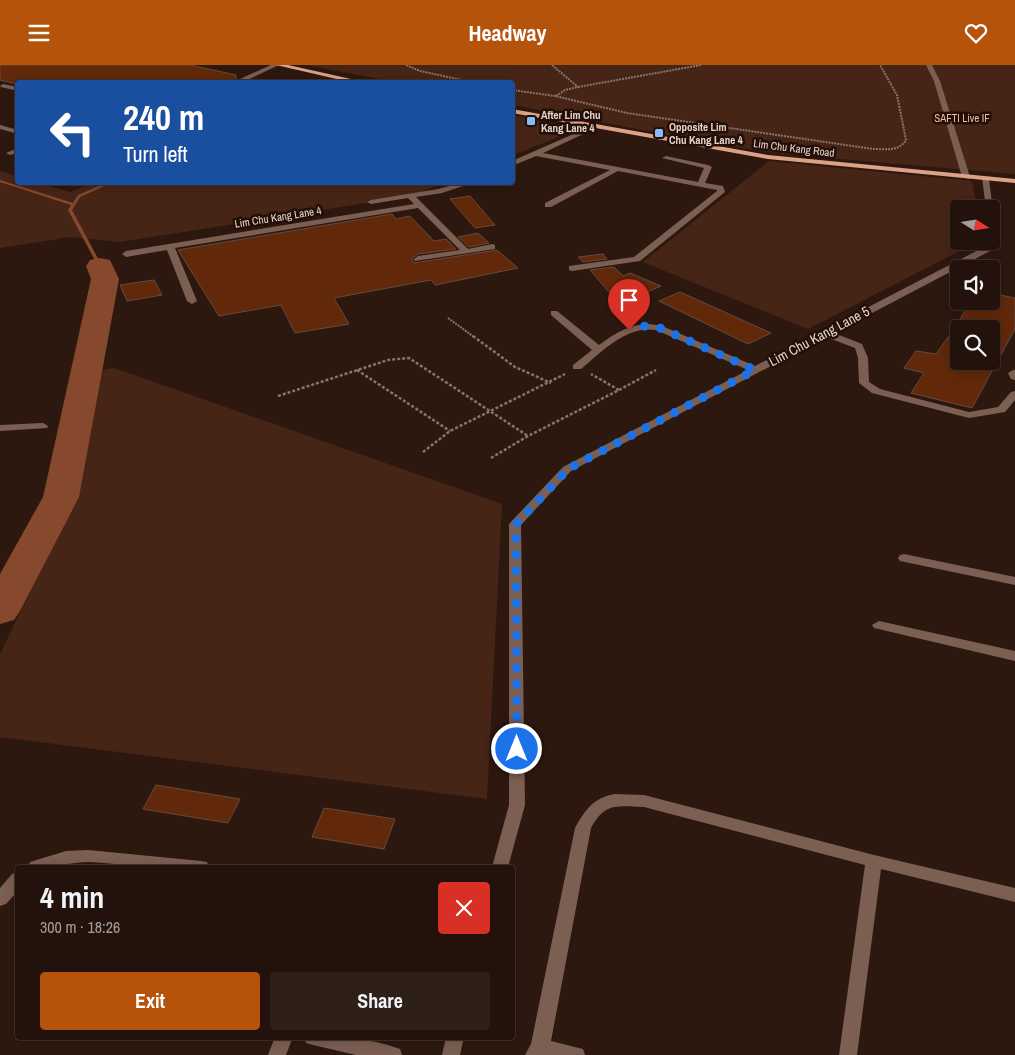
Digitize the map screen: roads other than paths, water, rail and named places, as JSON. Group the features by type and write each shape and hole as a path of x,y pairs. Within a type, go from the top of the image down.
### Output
{"main road":[{"path":"277,65 351,80"},
{"name":"Lim Chu Kang Road","path":"515,112 768,157 1015,181"}],"street":[{"path":"241,80 277,65"},
{"path":"928,65 937,81 966,177"},
{"path":"3,86 15,88"},
{"path":"0,127 15,130"},
{"path":"515,163 594,127"},
{"path":"537,154 720,188 721,192 637,259 572,269"},
{"path":"666,159 708,167 700,184"},
{"path":"548,205 615,170"},
{"path":"985,179 988,200"},
{"path":"371,202 459,185"},
{"path":"410,196 466,252"},
{"name":"Lim Chu Kang Lane 4","path":"126,254 420,205"},
{"path":"170,247 192,301"},
{"path":"418,259 492,247"},
{"name":"Lim Chu Kang Lane 5","path":"501,865 517,805 516,524 568,469 823,333 985,250"},
{"path":"554,313 599,350"},
{"path":"577,367 629,330 643,326 660,328 755,370"},
{"path":"823,333 857,344 864,353 864,383 876,391 969,415 1001,409 1015,394"},
{"path":"0,428 43,426"},
{"path":"904,558 1015,581"},
{"path":"879,625 1015,656"},
{"path":"576,1055 537,1051 583,828 591,811 607,800 644,801 874,861 1015,895"},
{"path":"42,865 66,857 88,856 180,865"},
{"path":"848,1055 874,861"},
{"path":"0,899 15,882"},
{"path":"277,1055 283,1040"},
{"path":"326,1040 393,1055"},
{"path":"450,1055 454,1040"}],"waterway":[{"path":"0,181 73,204"},
{"path":"100,266 70,210 79,196 104,185"},
{"path":"0,611 61,497 105,279 100,266"}],"place":[{"name":"After Lim Chu Kang Lane 4","path":"531,121"},
{"name":"Opposite Lim Chu Kang Lane 4","path":"659,133"}],"park label":[{"name":"SAFTI Live IF","path":"962,118"}]}
